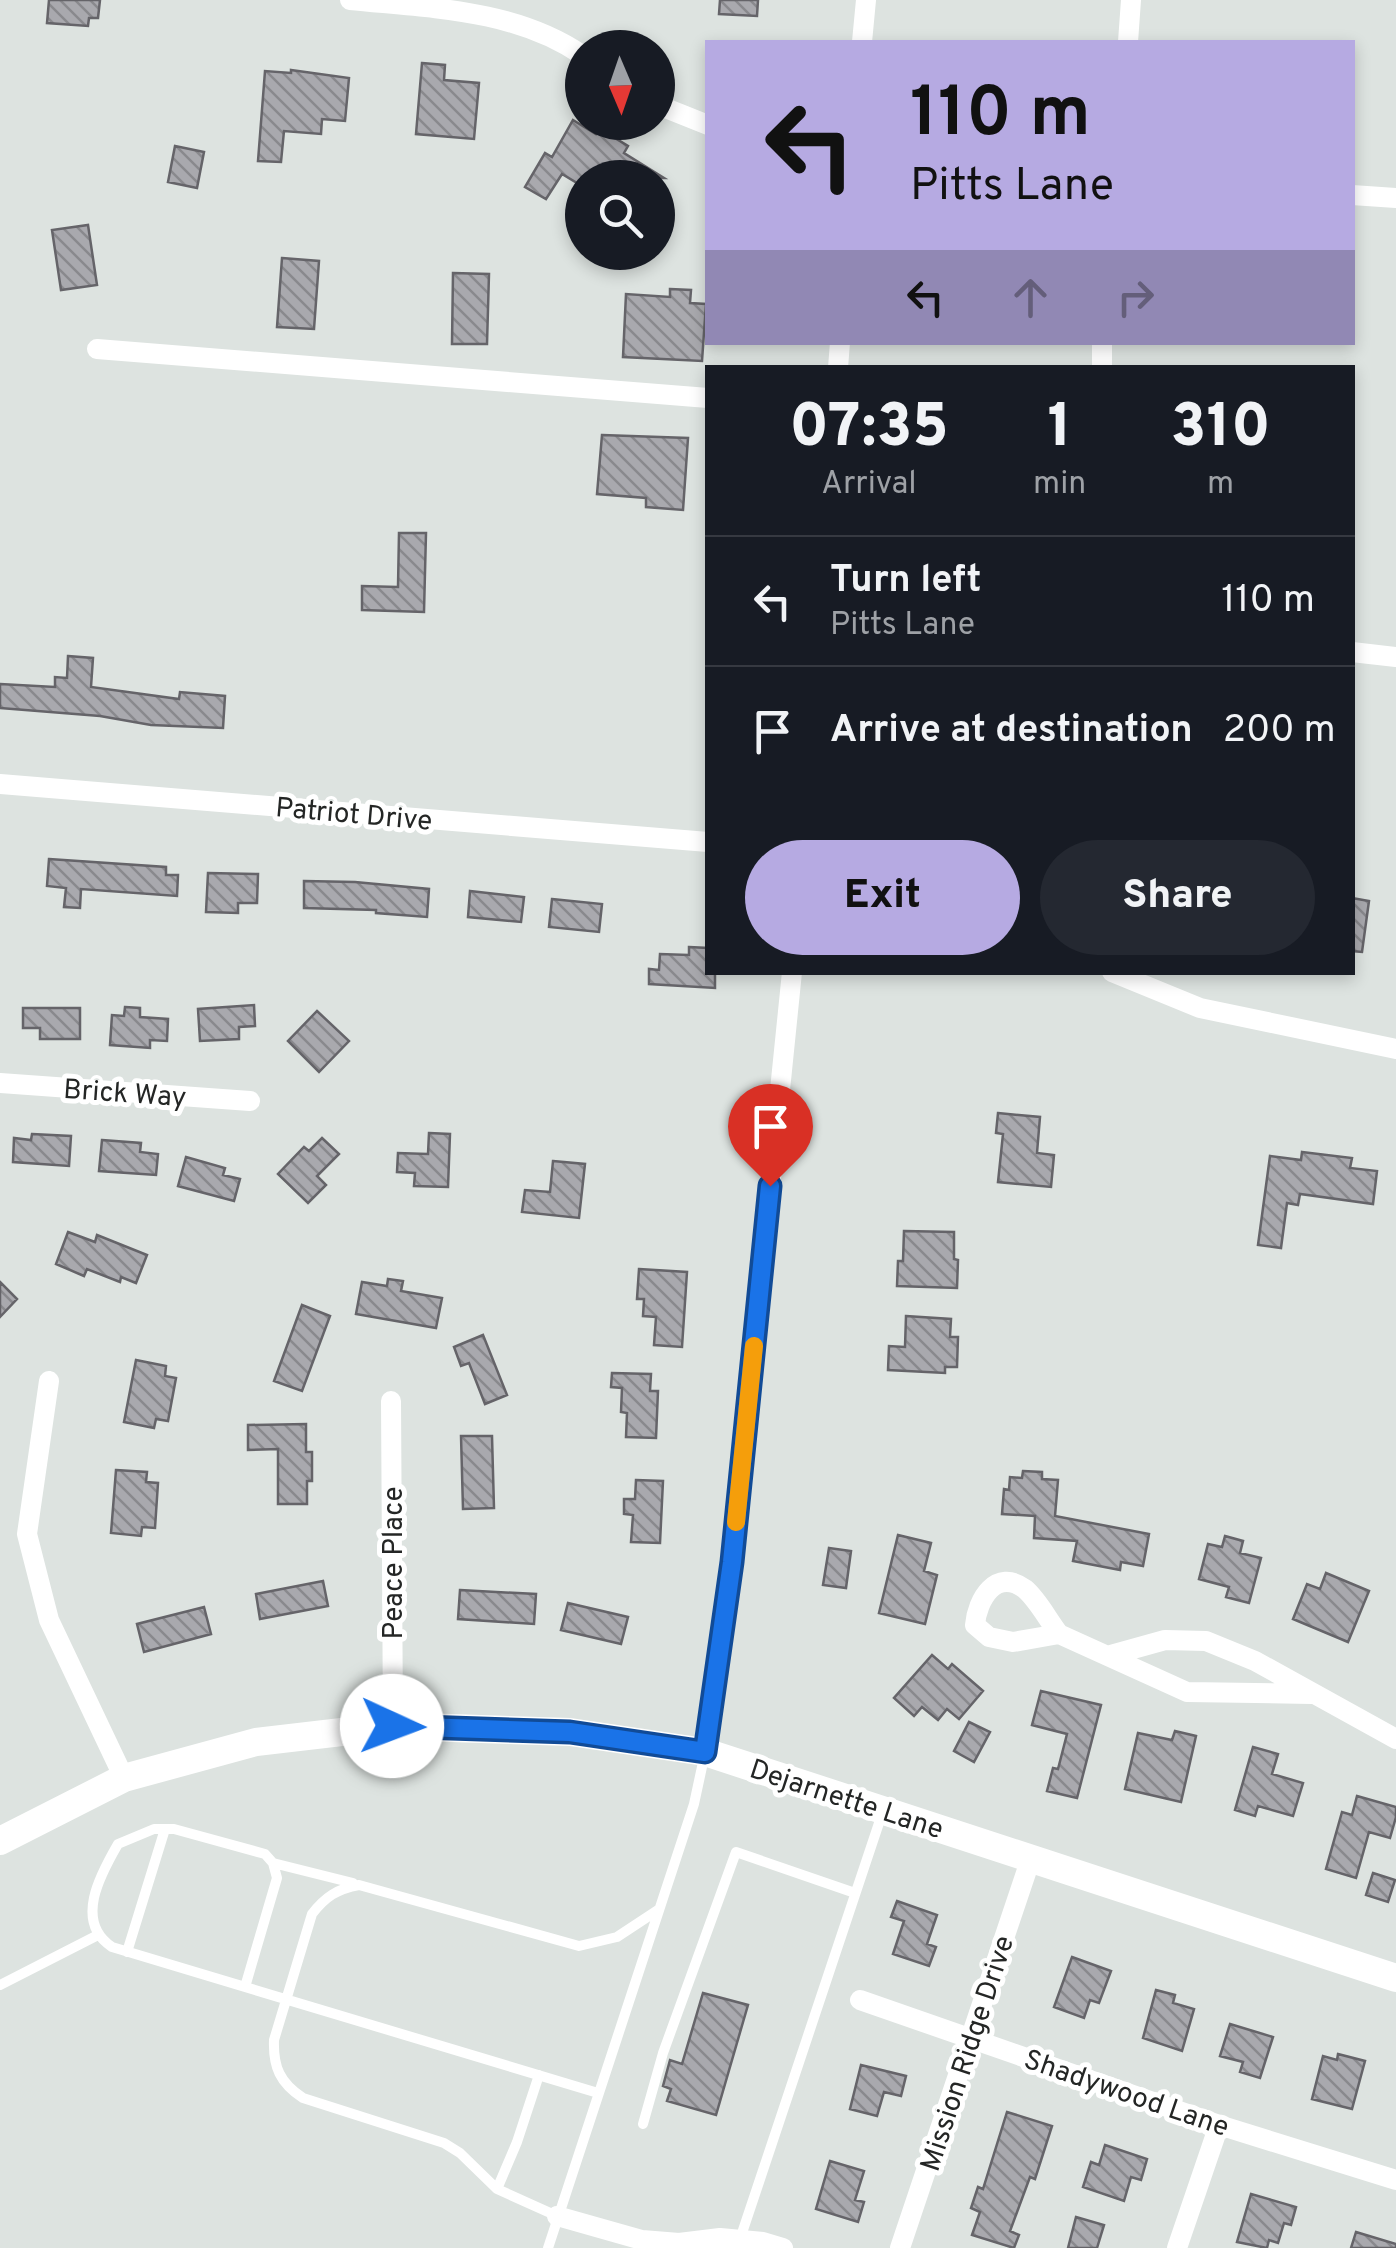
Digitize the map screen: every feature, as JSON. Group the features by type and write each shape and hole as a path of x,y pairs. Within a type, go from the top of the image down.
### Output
{"main road":[{"name":"Dejarnette Lane","path":"0,1841 124,1778 256,1742 392,1726 570,1732 705,1752 1396,1978"}],"street":[{"path":"350,0 480,13 565,43"},
{"path":"862,40 866,0"},
{"path":"1128,40 1132,0"},
{"path":"675,112 705,124"},
{"path":"1355,195 1396,198"},
{"path":"97,349 705,398"},
{"path":"1355,652 1396,657"},
{"name":"Patriot Drive","path":"0,784 705,842"},
{"path":"705,1752 732,1562 792,975"},
{"path":"1119,975 1200,1008 1396,1049"},
{"name":"Brick Way","path":"0,1083 250,1101"},
{"path":"49,1381 27,1534 49,1620 124,1778"},
{"name":"Peace Place","path":"391,1401 392,1726"},
{"path":"1059,1634 1187,1692 1312,1694"},
{"path":"1110,1654 1164,1640 1206,1640 1255,1660 1396,1739"},
{"name":"Mission Ridge Drive","path":"900,2248 1031,1858"},
{"name":"Shadywood Lane","path":"860,2000 1219,2125 1396,2180"},
{"path":"1177,2248 1219,2125"},
{"path":"557,2216 642,2240 679,2243 720,2238 783,2248"}],"lane":[{"path":"548,2248 694,1804 705,1752"},
{"path":"740,2240 884,1810"},
{"path":"127,1952 164,1829"},
{"path":"245,1987 277,1878 273,1863 265,1854 174,1829 138,1834 118,1844 93,1900 92,1918 98,1935 112,1948 598,2093"},
{"path":"642,2124 663,2053 736,1852 855,1893"},
{"path":"273,1863 579,1946 617,1937 658,1910"},
{"path":"359,1884 341,1888 324,1899 312,1914 274,2040 273,2060 289,2088 303,2098 444,2143 497,2188 557,2216"},
{"path":"0,1985 98,1935"},
{"path":"497,2188 539,2075"}],"building":[{"path":"49,0 100,0 98,18 89,18 88,26 47,23"},
{"path":"720,0 758,0 757,16 719,14"},
{"path":"422,63 445,65 444,80 479,83 474,139 416,134"},
{"path":"291,70 349,78 345,121 322,119 321,134 284,131 281,162 258,161 265,71"},
{"path":"565,134 565,140 618,140 628,146 624,153 635,160 565,160 565,176 562,174 546,199 525,187 545,153 552,157"},
{"path":"175,146 204,152 197,188 168,182"},
{"path":"88,225 97,285 61,290 52,230"},
{"path":"282,258 319,261 314,329 277,327"},
{"path":"453,273 489,274 487,344 452,344"},
{"path":"670,289 691,290 690,303 705,304 702,361 623,357 626,294 670,297"},
{"path":"602,435 688,438 683,510 646,507 646,498 597,494"},
{"path":"399,533 426,533 424,612 362,610 362,586 398,587"},
{"path":"68,656 93,658 91,687 179,699 180,692 225,696 223,728 151,725 100,716 0,708 0,684 55,687 55,677 67,678"},
{"path":"49,859 166,867 166,875 178,875 177,896 81,889 80,908 64,907 66,888 47,886"},
{"path":"208,873 258,874 257,903 238,903 238,913 206,912"},
{"path":"304,881 429,889 427,917 376,910 304,908"},
{"path":"470,891 524,897 521,922 468,917"},
{"path":"552,899 602,904 599,932 549,927"},
{"path":"1355,899 1369,901 1362,952 1355,951"},
{"path":"689,947 705,948 705,975 715,975 715,988 649,984 649,969 659,970 660,954 689,955"},
{"path":"254,1005 255,1026 239,1027 239,1039 200,1041 198,1009"},
{"path":"125,1007 140,1008 140,1017 168,1019 167,1041 150,1040 150,1048 110,1045 112,1015 124,1016"},
{"path":"23,1008 80,1008 80,1039 40,1039 40,1028 23,1028"},
{"path":"317,1011 349,1041 319,1072 288,1041"},
{"path":"998,1113 1040,1117 1037,1153 1054,1155 1051,1187 998,1182 1003,1134 996,1133"},
{"path":"429,1133 450,1134 448,1187 414,1186 415,1173 397,1172 398,1153 428,1154"},
{"path":"32,1134 71,1136 69,1166 13,1162 14,1138 31,1140"},
{"path":"322,1138 339,1154 317,1176 326,1185 308,1203 278,1174 304,1147 309,1151"},
{"path":"102,1140 141,1143 140,1152 158,1154 156,1175 99,1171"},
{"path":"1302,1152 1352,1158 1350,1168 1377,1171 1373,1204 1300,1194 1298,1205 1287,1203 1281,1248 1258,1245 1270,1156 1301,1160"},
{"path":"186,1157 225,1168 223,1175 240,1179 234,1201 178,1186"},
{"path":"553,1161 585,1164 579,1218 522,1212 525,1190 550,1192"},
{"path":"904,1231 954,1232 957,1288 897,1286"},
{"path":"68,1232 95,1242 97,1235 147,1255 136,1283 121,1277 120,1282 87,1269 84,1276 56,1264"},
{"path":"639,1269 687,1272 682,1347 654,1345 656,1317 643,1316 644,1299 637,1299"},
{"path":"388,1279 403,1281 401,1291 442,1298 436,1328 356,1314 362,1282 387,1286"},
{"path":"0,1282 17,1299 0,1317"},
{"path":"302,1305 330,1316 302,1391 274,1381"},
{"path":"906,1316 951,1319 950,1337 958,1337 957,1367 945,1367 945,1373 888,1370 889,1346 905,1347"},
{"path":"483,1335 507,1395 485,1404 469,1363 461,1366 454,1347"},
{"path":"136,1360 166,1366 165,1376 176,1378 168,1421 156,1419 154,1428 124,1422"},
{"path":"612,1373 651,1374 650,1391 658,1391 656,1438 626,1437 622,1388 611,1387"},
{"path":"306,1424 306,1452 312,1452 307,1504 278,1504 278,1449 248,1450 248,1425"},
{"path":"461,1436 492,1436 494,1508 463,1509"},
{"path":"116,1470 147,1472 146,1482 158,1483 155,1528 142,1527 141,1536 111,1533"},
{"path":"1023,1471 1042,1472 1042,1479 1058,1480 1055,1516 1149,1534 1143,1566 1121,1562 1120,1570 1073,1561 1077,1541 1034,1538 1035,1516 1002,1514 1004,1489 1009,1490 1010,1477 1022,1478"},
{"path":"636,1480 663,1481 660,1543 631,1542 633,1515 624,1514 624,1499 635,1499"},
{"path":"898,1535 931,1543 924,1571 937,1575 925,1624 879,1613"},
{"path":"1225,1536 1243,1541 1240,1553 1261,1558 1249,1603 1226,1597 1229,1587 1199,1579 1208,1544 1222,1547"},
{"path":"829,1548 851,1551 846,1588 823,1585"},
{"path":"1326,1573 1369,1591 1348,1642 1293,1619 1307,1584 1320,1589"},
{"path":"323,1581 328,1606 260,1619 256,1594"},
{"path":"460,1590 536,1594 534,1624 458,1619"},
{"path":"568,1603 628,1617 621,1644 561,1630"},
{"path":"204,1607 211,1634 144,1652 137,1624"},
{"path":"932,1655 948,1669 952,1664 983,1691 959,1719 947,1709 938,1720 922,1707 914,1716 894,1698"},
{"path":"1041,1691 1101,1705 1077,1798 1047,1791 1053,1768 1058,1769 1067,1734 1032,1725"},
{"path":"969,1722 990,1732 974,1762 954,1751"},
{"path":"1175,1731 1196,1736 1181,1802 1125,1789 1138,1733 1172,1740"},
{"path":"1253,1747 1278,1754 1272,1774 1303,1783 1293,1816 1258,1806 1255,1816 1235,1810"},
{"path":"1357,1796 1396,1807 1396,1817 1390,1838 1369,1832 1356,1878 1326,1869 1342,1812 1352,1815"},
{"path":"1373,1873 1395,1880 1388,1902 1366,1895"},
{"path":"897,1901 937,1915 927,1944 936,1947 929,1966 893,1954 904,1921 891,1917"},
{"path":"1072,1957 1111,1971 1099,2003 1090,2000 1084,2018 1054,2007"},
{"path":"1156,1990 1175,1995 1173,2003 1194,2009 1182,2051 1143,2038"},
{"path":"703,1993 748,2005 716,2115 667,2101 671,2089 663,2086 670,2060 682,2064"},
{"path":"1230,2024 1273,2037 1260,2078 1240,2072 1243,2062 1220,2056"},
{"path":"1338,2054 1365,2061 1352,2109 1312,2099 1323,2056 1337,2060"},
{"path":"861,2065 906,2076 901,2096 884,2092 877,2116 850,2109"},
{"path":"1007,2112 1052,2126 1035,2179 1030,2177 1010,2231 1019,2235 1014,2248 972,2235 980,2212 971,2208 978,2187 983,2189"},
{"path":"1105,2145 1147,2159 1141,2180 1131,2177 1124,2201 1083,2187 1091,2162 1099,2165"},
{"path":"830,2161 864,2171 855,2200 864,2202 858,2222 816,2209"},
{"path":"1251,2194 1296,2207 1291,2225 1284,2223 1278,2243 1269,2240 1267,2248 1237,2242"},
{"path":"1076,2217 1104,2225 1097,2248 1068,2248"},
{"path":"1356,2232 1396,2244 1396,2248 1351,2248"}],"slow traffic":[{"path":"736,1522 754,1346"}],"route":[{"path":"392,1726 570,1732 705,1752 732,1562 770,1186"}]}
